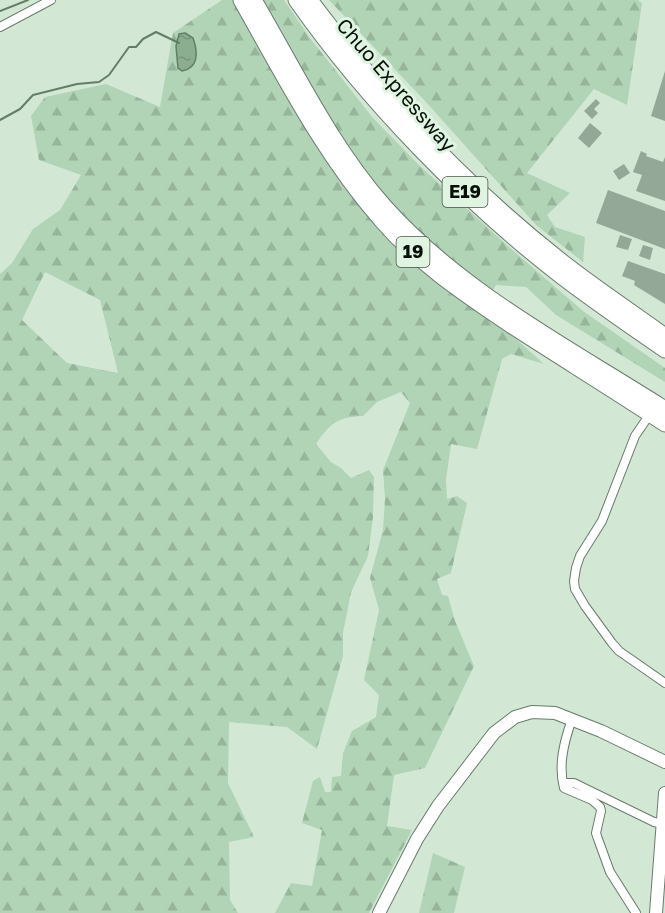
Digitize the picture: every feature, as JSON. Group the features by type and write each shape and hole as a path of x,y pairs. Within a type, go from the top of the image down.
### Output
{"highway":[{"name":"19","path":"241,0 303,110 338,164 382,221 408,248 455,288 658,412"},
{"name":"19","path":"254,0 341,147 384,206 404,227 483,293 658,412 665,424"},
{"name":"Chuo Expressway","path":"296,0 393,119 479,206 559,274 665,350"},
{"name":"Chuo Expressway","path":"310,0 402,111 486,196 566,265 665,336"}],"street":[{"path":"0,27 51,0"},
{"path":"658,412 635,436 610,503 580,556 574,581 575,589 585,606 612,643 665,683"},
{"path":"379,913 432,814 494,733 515,717 532,712 555,713 602,731 665,762"},
{"path":"572,719 562,759 564,788 592,800 600,807 596,833 598,839 610,872 636,913"},
{"path":"563,783 574,783 654,822 663,824"},
{"path":"656,913 665,793"}],"green space":[{"path":"222,0 284,0 310,38 373,118 420,166 583,311 665,368 665,382 556,315 526,287 496,285 479,313 515,338 544,364 511,354 502,359 477,449 451,444 446,480 447,499 457,496 467,503 451,573 437,579 442,595 448,596 455,621 474,666 425,768 394,775 387,826 412,830 369,913 275,913 291,883 312,886 322,830 302,823 313,781 320,777 325,792 331,792 332,777 341,776 343,753 352,731 376,717 379,695 364,680 379,610 370,578 383,530 385,499 383,470 410,403 401,392 377,402 363,416 335,422 316,444 331,462 351,478 369,470 374,477 373,517 368,556 351,592 343,633 343,656 317,749 287,727 229,722 228,783 254,837 229,842 230,900 238,913 0,913 0,274 12,263 33,229 60,210 81,175 39,160 31,116 45,97 106,84 160,107 173,33","holes":["45,272 100,300 118,373 67,363 22,320"]},
{"path":"329,0 638,0 642,3 627,105 594,89 527,173 570,193 547,215 555,227 585,237 583,262 536,225 425,101"},
{"path":"433,853 465,867 454,913 419,913"}],"water":[{"path":"185,33 193,38 196,59 192,67 182,71 178,68 176,46 179,34"}],"building":[{"path":"665,71 665,121 651,116"},
{"path":"596,99 600,103 594,109 598,113 592,119 584,111"},
{"path":"590,123 602,133 589,148 578,138"},
{"path":"641,151 647,154 646,156 663,162 665,157 665,201 636,191 642,175 633,172"},
{"path":"624,164 630,173 619,180 613,171"},
{"path":"608,190 665,211 665,249 596,223"},
{"path":"620,235 632,239 628,250 616,247"},
{"path":"643,245 653,248 650,260 639,256"},
{"path":"628,261 665,274 665,304 634,285 635,281 622,276"}],"waterway":[{"path":"0,11 28,0"},
{"path":"0,120 20,109 33,95 77,84 99,82 109,75 129,47 136,47 143,39 156,32 179,43"}]}
